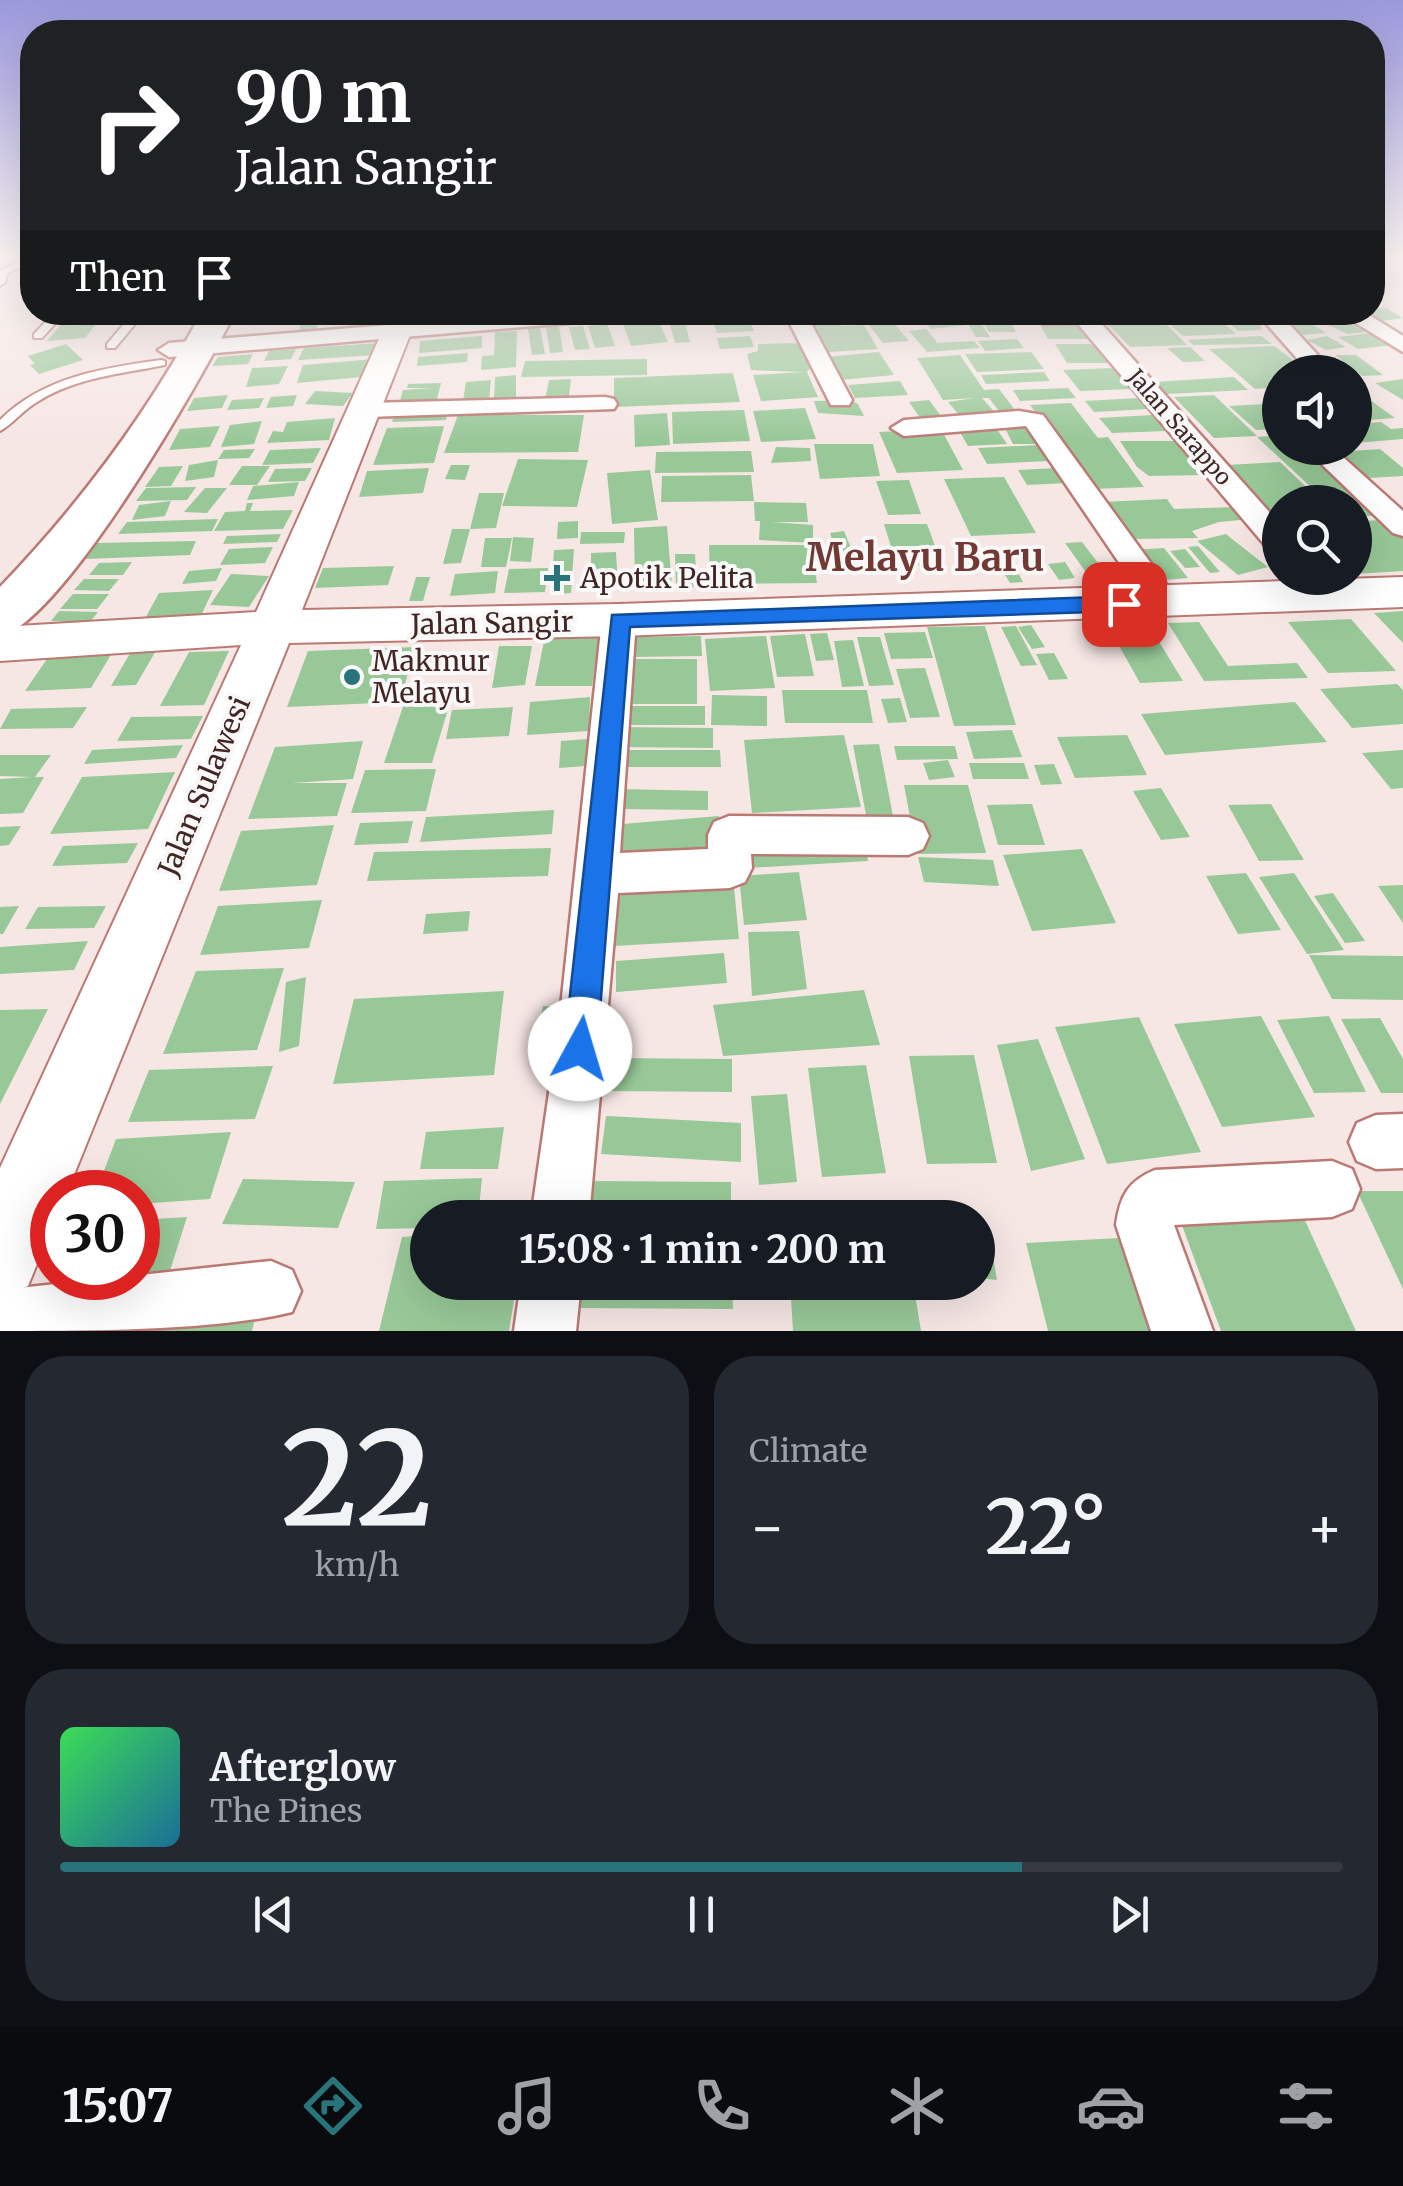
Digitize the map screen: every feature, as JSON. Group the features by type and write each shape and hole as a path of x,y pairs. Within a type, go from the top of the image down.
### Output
{"highway":[{"path":"0,616 31,547 188,337"},
{"path":"0,616 72,543 157,424 188,337"}],"street":[{"path":"188,337 371,325"},
{"name":"Jalan Sulawesi","path":"0,1258 401,325"},
{"path":"801,325 840,400"},
{"name":"Jalan Sarappo","path":"1091,325 1262,521"},
{"path":"1278,325 1305,355"},
{"path":"1370,325 1403,345"},
{"path":"366,410 605,404"},
{"path":"904,428 1034,420 1163,602"},
{"path":"1336,465 1403,527"},
{"name":"Jalan Sangir","path":"1372,591 1403,592"},
{"name":"Jalan Sangir","path":"0,644 272,627 1163,602 1262,593"},
{"path":"562,1200 585,1016 620,620"},
{"path":"597,874 730,868 729,834 908,836"},
{"path":"1182,1331 1144,1225 1146,1208 1155,1198 1332,1189"},
{"path":"0,1322 272,1291"},
{"path":"546,1331 550,1300"}],"lane":[{"path":"38,336 49,325"},
{"path":"111,346 129,325"},
{"path":"0,427 20,405 51,390 188,337"}],"building":[{"path":"61,325 96,325 85,338 47,341"},
{"path":"300,325 317,325 317,331 300,333"},
{"path":"608,325 615,346 595,348 588,326"},
{"path":"623,325 660,325 668,342 631,346"},
{"path":"670,325 685,325 690,342 675,343"},
{"path":"714,325 751,325 754,331 717,333"},
{"path":"805,325 864,325 878,349 828,352 816,327"},
{"path":"869,325 895,325 909,341 883,343"},
{"path":"928,325 966,325 931,329"},
{"path":"969,325 982,325 990,337 976,337"},
{"path":"985,325 1012,325 1016,332 989,332"},
{"path":"1040,325 1078,325 1088,339 1048,339"},
{"path":"1109,325 1167,325 1187,345 1130,347"},
{"path":"1171,325 1226,325 1236,334 1183,336"},
{"path":"1231,325 1260,325 1261,330 1238,331"},
{"path":"1286,325 1313,325 1326,333 1302,335"},
{"path":"1329,325 1354,325 1366,332 1347,334"},
{"path":"559,326 563,352 550,353 546,327"},
{"path":"583,326 590,349 575,350 569,327"},
{"path":"540,327 545,354 532,355 528,329"},
{"path":"926,329 937,342 934,343 974,341 980,348 927,352 909,331"},
{"path":"517,331 516,367 481,370 482,356 494,355 495,332"},
{"path":"1372,333 1393,345 1358,349 1338,337"},
{"path":"482,336 482,348 419,353 420,341"},
{"path":"750,336 754,347 720,349 717,338"},
{"path":"1261,336 1272,344 1193,345 1188,340"},
{"path":"1327,336 1346,347 1326,350 1307,340"},
{"path":"1017,339 1024,348 985,351 978,341"},
{"path":"380,343 376,355 298,360 304,348"},
{"path":"66,344 83,360 39,374 30,365 35,364 28,356"},
{"path":"758,344 812,346 815,362 807,372 818,397 761,401 753,375 803,372 751,370 747,354 758,351"},
{"path":"1055,344 1095,344 1109,363 1067,363"},
{"path":"1274,346 1286,355 1262,355 1262,388 1255,389 1209,349"},
{"path":"1190,347 1205,361 1183,362 1167,348"},
{"path":"296,349 291,359 264,361 269,351"},
{"path":"879,352 894,375 840,380 826,357"},
{"path":"1031,352 1044,369 977,372 965,354"},
{"path":"468,353 467,362 417,366 418,357"},
{"path":"253,354 248,364 212,366 218,357"},
{"path":"960,355 984,390 999,389 1018,414 1002,415 989,398 982,398 1000,418 966,423 948,402 974,398 943,400 917,358"},
{"path":"375,359 371,376 297,383 303,365"},
{"path":"647,359 647,375 521,377 525,361"},
{"path":"288,366 279,384 246,387 252,368"},
{"path":"1113,368 1132,389 1080,391 1063,370"},
{"path":"1044,372 1050,381 986,384 981,375"},
{"path":"733,373 740,402 614,407 614,378"},
{"path":"516,375 516,397 494,399 495,377"},
{"path":"1234,377 1248,390 1166,394 1155,382"},
{"path":"571,379 568,404 544,405 549,380"},
{"path":"1403,379 1403,400 1375,383"},
{"path":"491,380 489,400 463,401 466,382"},
{"path":"900,381 908,395 855,398 848,385"},
{"path":"441,383 436,403 399,405 403,390 433,388 407,388 408,384"},
{"path":"1068,388 1076,398 1020,401 1013,390"},
{"path":"315,391 353,393 343,406 305,404"},
{"path":"228,395 222,408 187,411 194,398"},
{"path":"297,395 293,406 266,408 271,397"},
{"path":"1214,395 1257,436 1214,438 1174,397"},
{"path":"264,398 259,408 227,410 232,400"},
{"path":"1138,398 1148,409 1094,412 1085,401"},
{"path":"851,400 864,416 818,413 814,401"},
{"path":"929,400 946,423 925,425 909,402"},
{"path":"1372,401 1395,418 1372,420"},
{"path":"1071,403 1098,438 1108,437 1144,487 1092,489 1030,405"},
{"path":"1262,404 1262,430 1256,430 1229,406"},
{"path":"805,408 816,439 761,442 753,411"},
{"path":"744,410 750,441 673,444 672,412"},
{"path":"448,411 446,420 392,422 395,413"},
{"path":"667,413 670,445 635,447 634,415"},
{"path":"458,415 584,415 578,452 444,453"},
{"path":"1152,415 1166,431 1112,433 1099,418"},
{"path":"335,418 329,440 267,443 273,431 283,432 287,422"},
{"path":"262,421 254,444 221,447 230,425"},
{"path":"1381,422 1391,429 1403,428 1403,439 1372,442 1372,423"},
{"path":"1003,424 1029,424 1041,444 1013,444"},
{"path":"994,425 1007,444 968,446 957,427"},
{"path":"220,426 210,447 169,450 180,429"},
{"path":"444,426 434,463 373,465 387,428"},
{"path":"941,429 963,470 897,473 879,432"},
{"path":"1120,441 1177,441 1206,475 1149,476 1137,467"},
{"path":"814,444 873,444 880,476 820,479"},
{"path":"1039,445 1050,461 987,464 978,448"},
{"path":"776,447 810,448 811,461 771,463"},
{"path":"321,448 313,463 262,465 270,450"},
{"path":"255,449 249,458 218,459 224,450"},
{"path":"1380,449 1403,468 1403,476 1369,478 1354,465 1372,465 1372,450"},
{"path":"751,451 754,472 655,473 656,452"},
{"path":"518,459 588,460 577,507 502,506"},
{"path":"218,460 214,477 185,481 189,465"},
{"path":"451,465 470,465 465,480 445,479"},
{"path":"1226,465 1283,465 1304,485 1262,485 1262,502"},
{"path":"1287,465 1327,465 1350,485 1309,485"},
{"path":"183,466 171,486 145,487 159,467"},
{"path":"242,466 270,466 257,485 229,485"},
{"path":"312,468 305,481 268,482 275,469"},
{"path":"429,468 423,493 359,497 367,471"},
{"path":"1056,468 1067,483 1027,485 1018,470"},
{"path":"650,470 658,520 612,524 607,473"},
{"path":"751,475 754,501 661,502 662,476"},
{"path":"1004,477 1036,533 971,536 944,479"},
{"path":"909,480 921,514 888,515 876,481"},
{"path":"299,482 294,496 247,500 253,486"},
{"path":"196,487 187,500 136,501 146,488"},
{"path":"205,488 227,488 207,513 184,512"},
{"path":"479,493 504,493 496,528 470,529"},
{"path":"1167,499 1174,509 1236,507 1251,519 1219,522 1192,531 1198,538 1129,539 1101,502"},
{"path":"171,501 165,516 132,520 139,505"},
{"path":"754,502 806,503 808,522 772,522 813,525 813,543 759,540 760,521 755,521"},
{"path":"247,503 253,503 250,511 293,510 283,529 214,531 225,512 245,511"},
{"path":"1372,504 1384,515 1372,516"},
{"path":"218,519 212,531 118,534 127,522"},
{"path":"1372,520 1384,520 1403,537 1403,571 1372,573"},
{"path":"578,521 578,538 557,539 558,522"},
{"path":"884,524 927,524 942,565 897,566"},
{"path":"667,526 672,586 635,588 634,528"},
{"path":"452,529 470,529 461,563 443,564"},
{"path":"844,531 860,568 842,570 830,533"},
{"path":"581,532 625,532 624,543 580,544"},
{"path":"281,534 277,542 223,544 227,536"},
{"path":"1226,534 1262,562 1262,569 1238,575 1197,541"},
{"path":"513,537 534,538 531,562 510,561"},
{"path":"485,538 512,538 506,567 481,567"},
{"path":"196,541 190,555 86,559 96,543"},
{"path":"1082,542 1108,576 1090,578 1065,543"},
{"path":"709,545 811,545 817,583 710,584"},
{"path":"1198,546 1220,572 1210,573 1188,547"},
{"path":"273,547 265,563 220,565 229,549"},
{"path":"1164,548 1188,578 1154,581 1131,550"},
{"name":"Apotik Pelita","path":"574,549 571,593 551,594 554,550"},
{"path":"1185,549 1200,567 1185,568 1170,551"},
{"path":"616,552 618,587 591,589 591,553"},
{"path":"675,554 695,554 697,587 676,588"},
{"path":"132,562 123,575 89,575 99,563"},
{"path":"1012,562 1023,582 1010,583 998,563"},
{"path":"1065,562 1075,578 1059,580 1048,564"},
{"path":"394,566 388,585 315,588 323,568"},
{"path":"222,568 216,581 182,584 189,571"},
{"path":"548,568 545,592 504,593 509,569"},
{"path":"498,571 495,593 450,596 455,574"},
{"path":"231,574 269,576 249,607 210,605"},
{"path":"416,577 430,577 423,601 409,601"},
{"path":"84,579 119,579 109,591 74,590"},
{"path":"213,590 198,622 141,626 159,593"},
{"path":"73,594 109,594 97,609 60,609"},
{"path":"59,611 98,612 90,622 51,621"},
{"path":"1403,611 1403,643 1374,613"},
{"path":"1144,617 1183,681 1140,683 1104,619"},
{"path":"1351,619 1396,671 1328,673 1288,622"},
{"path":"1199,622 1228,666 1297,663 1308,678 1204,681 1168,623"},
{"path":"1031,625 1045,647 1032,649 1018,627"},
{"path":"985,626 1016,725 954,726 927,627"},
{"path":"1016,626 1037,665 1021,666 1001,627"},
{"path":"925,632 933,658 891,659 884,633"},
{"path":"827,633 834,660 816,661 810,634"},
{"path":"805,634 814,676 777,677 770,636"},
{"path":"545,636 599,636 592,686 535,686"},
{"path":"701,636 702,656 632,657 633,637"},
{"path":"766,636 775,688 710,691 705,639"},
{"path":"857,637 880,637 894,685 869,686"},
{"path":"853,640 864,686 842,687 834,641"},
{"path":"161,642 136,685 111,686 136,643"},
{"path":"499,646 532,646 525,685 492,688"},
{"name":"Makmur Melayu","path":"415,647 400,702 287,707 308,651"},
{"path":"229,651 204,705 160,706 189,652"},
{"path":"112,653 91,688 25,691 49,656"},
{"path":"1054,653 1068,679 1049,680 1036,654"},
{"path":"633,659 697,659 697,704 629,704"},
{"path":"925,668 940,717 910,718 896,669"},
{"path":"1397,684 1403,690 1403,724 1352,728 1320,689"},
{"path":"782,690 867,690 873,723 785,723"},
{"path":"408,692 453,692 432,763 384,763"},
{"path":"712,695 767,696 767,726 711,725"},
{"path":"590,697 589,731 527,735 530,702"},
{"path":"900,698 907,722 888,723 881,699"},
{"path":"1295,702 1327,742 1165,755 1141,714"},
{"path":"626,706 705,706 705,725 624,725"},
{"path":"87,707 73,728 0,729 11,709"},
{"path":"513,707 509,736 446,739 452,710"},
{"path":"203,716 191,739 117,741 131,717"},
{"path":"616,727 713,728 713,748 615,747"},
{"path":"1012,730 1022,757 974,759 966,732"},
{"path":"844,735 861,807 752,813 744,740"},
{"path":"1127,735 1147,775 1075,778 1057,737"},
{"path":"587,739 586,766 559,768 561,741"},
{"path":"363,741 353,779 292,783 347,783 337,816 248,819 275,747"},
{"path":"879,744 896,831 869,831 853,745"},
{"path":"183,745 176,758 84,764 92,750"},
{"path":"894,746 955,746 958,759 897,760"},
{"path":"628,750 720,750 721,767 627,767"},
{"path":"1403,750 1403,788 1391,789 1362,753"},
{"path":"0,755 51,755 35,777 44,777 23,813 0,814 0,779 32,777 0,776"},
{"path":"948,760 955,777 929,780 923,763"},
{"path":"969,763 1024,763 1029,779 973,779"},
{"path":"1054,764 1062,784 1041,785 1034,765"},
{"path":"436,769 426,811 351,813 365,770"},
{"path":"175,772 148,829 50,834 82,777"},
{"path":"904,785 968,785 986,853 917,854"},
{"path":"1161,788 1190,837 1161,840 1133,791"},
{"path":"619,789 708,791 708,810 617,809"},
{"path":"1032,804 1045,845 998,845 987,805"},
{"path":"1271,804 1304,860 1259,861 1228,805"},
{"path":"554,810 552,834 420,842 426,817"},
{"path":"719,816 722,849 610,858 610,825"},
{"path":"413,821 408,843 354,845 360,823"},
{"path":"334,825 317,885 219,891 241,831"},
{"path":"21,826 9,845 0,846 0,827"},
{"path":"865,840 868,861 748,868 748,851"},
{"path":"138,843 127,863 52,866 63,846"},
{"path":"551,848 548,876 367,881 374,852"},
{"path":"1082,849 1116,923 1032,931 1003,855"},
{"path":"918,857 993,860 999,886 924,882"},
{"path":"799,872 807,920 744,925 739,876"},
{"path":"1246,873 1281,930 1238,934 1206,876"},
{"path":"1294,873 1344,950 1307,954 1259,877"},
{"path":"733,877 739,939 596,947 598,885"},
{"path":"1403,885 1403,923 1378,886"},
{"path":"1333,893 1365,941 1345,943 1314,896"},
{"path":"322,900 309,948 200,955 218,906"},
{"path":"19,906 3,934 0,934 0,907"},
{"path":"106,906 94,928 25,929 38,907"},
{"path":"470,911 468,931 423,934 426,914"},
{"path":"799,931 807,989 752,996 748,932"},
{"path":"88,941 74,970 0,974 0,947"},
{"path":"724,953 727,983 616,992 616,961"},
{"path":"1309,955 1403,956 1403,1000 1332,999"},
{"path":"284,968 257,1050 163,1054 196,971"},
{"path":"306,977 299,1046 279,1052 286,982"},
{"path":"864,990 880,1045 723,1056 713,1005"},
{"path":"504,991 494,1075 333,1084 354,999"},
{"path":"543,1006 573,1008 570,1028 539,1026"},
{"path":"48,1009 0,1104 0,1010"},
{"path":"1261,1016 1315,1117 1222,1127 1174,1024"},
{"path":"1329,1016 1366,1092 1314,1093 1277,1020"},
{"path":"1139,1017 1201,1152 1107,1164 1055,1027"},
{"path":"1380,1018 1403,1059 1403,1093 1381,1093 1341,1019"},
{"path":"1038,1039 1085,1159 1031,1171 997,1045"},
{"path":"974,1055 997,1163 927,1164 909,1056"},
{"path":"609,1058 732,1059 732,1092 606,1091"},
{"path":"866,1065 886,1173 822,1177 808,1068"},
{"path":"273,1066 255,1119 128,1122 149,1070"},
{"path":"787,1094 797,1182 759,1185 751,1096"},
{"path":"606,1116 741,1123 741,1162 601,1154"},
{"path":"504,1127 498,1169 420,1169 426,1132"},
{"path":"231,1132 210,1199 160,1202 160,1170 104,1170 116,1139"},
{"path":"482,1178 480,1200 410,1200 410,1228 376,1229 384,1181"},
{"path":"243,1179 355,1182 338,1228 222,1224"},
{"path":"591,1181 731,1182 731,1200 589,1200"},
{"path":"1357,1191 1403,1191 1403,1289"},
{"path":"1301,1212 1356,1331 1221,1331 1180,1220"},
{"path":"187,1217 168,1277 160,1278 160,1219"},
{"path":"410,1236 410,1300 514,1300 509,1331 379,1331 402,1237"},
{"path":"1119,1238 1149,1331 1048,1331 1026,1243"},
{"path":"581,1300 733,1300 733,1309 580,1308"},
{"path":"791,1300 916,1300 921,1331 793,1331"},
{"path":"258,1306 252,1331 44,1331 44,1328"}],"place":[{"name":"Apotik Pelita","path":"557,578"},
{"name":"Makmur Melayu","path":"352,677"}],"district":[{"name":"Melayu Baru","path":"925,557"}],"route":[{"path":"580,1049 620,620 1124,604"}]}
